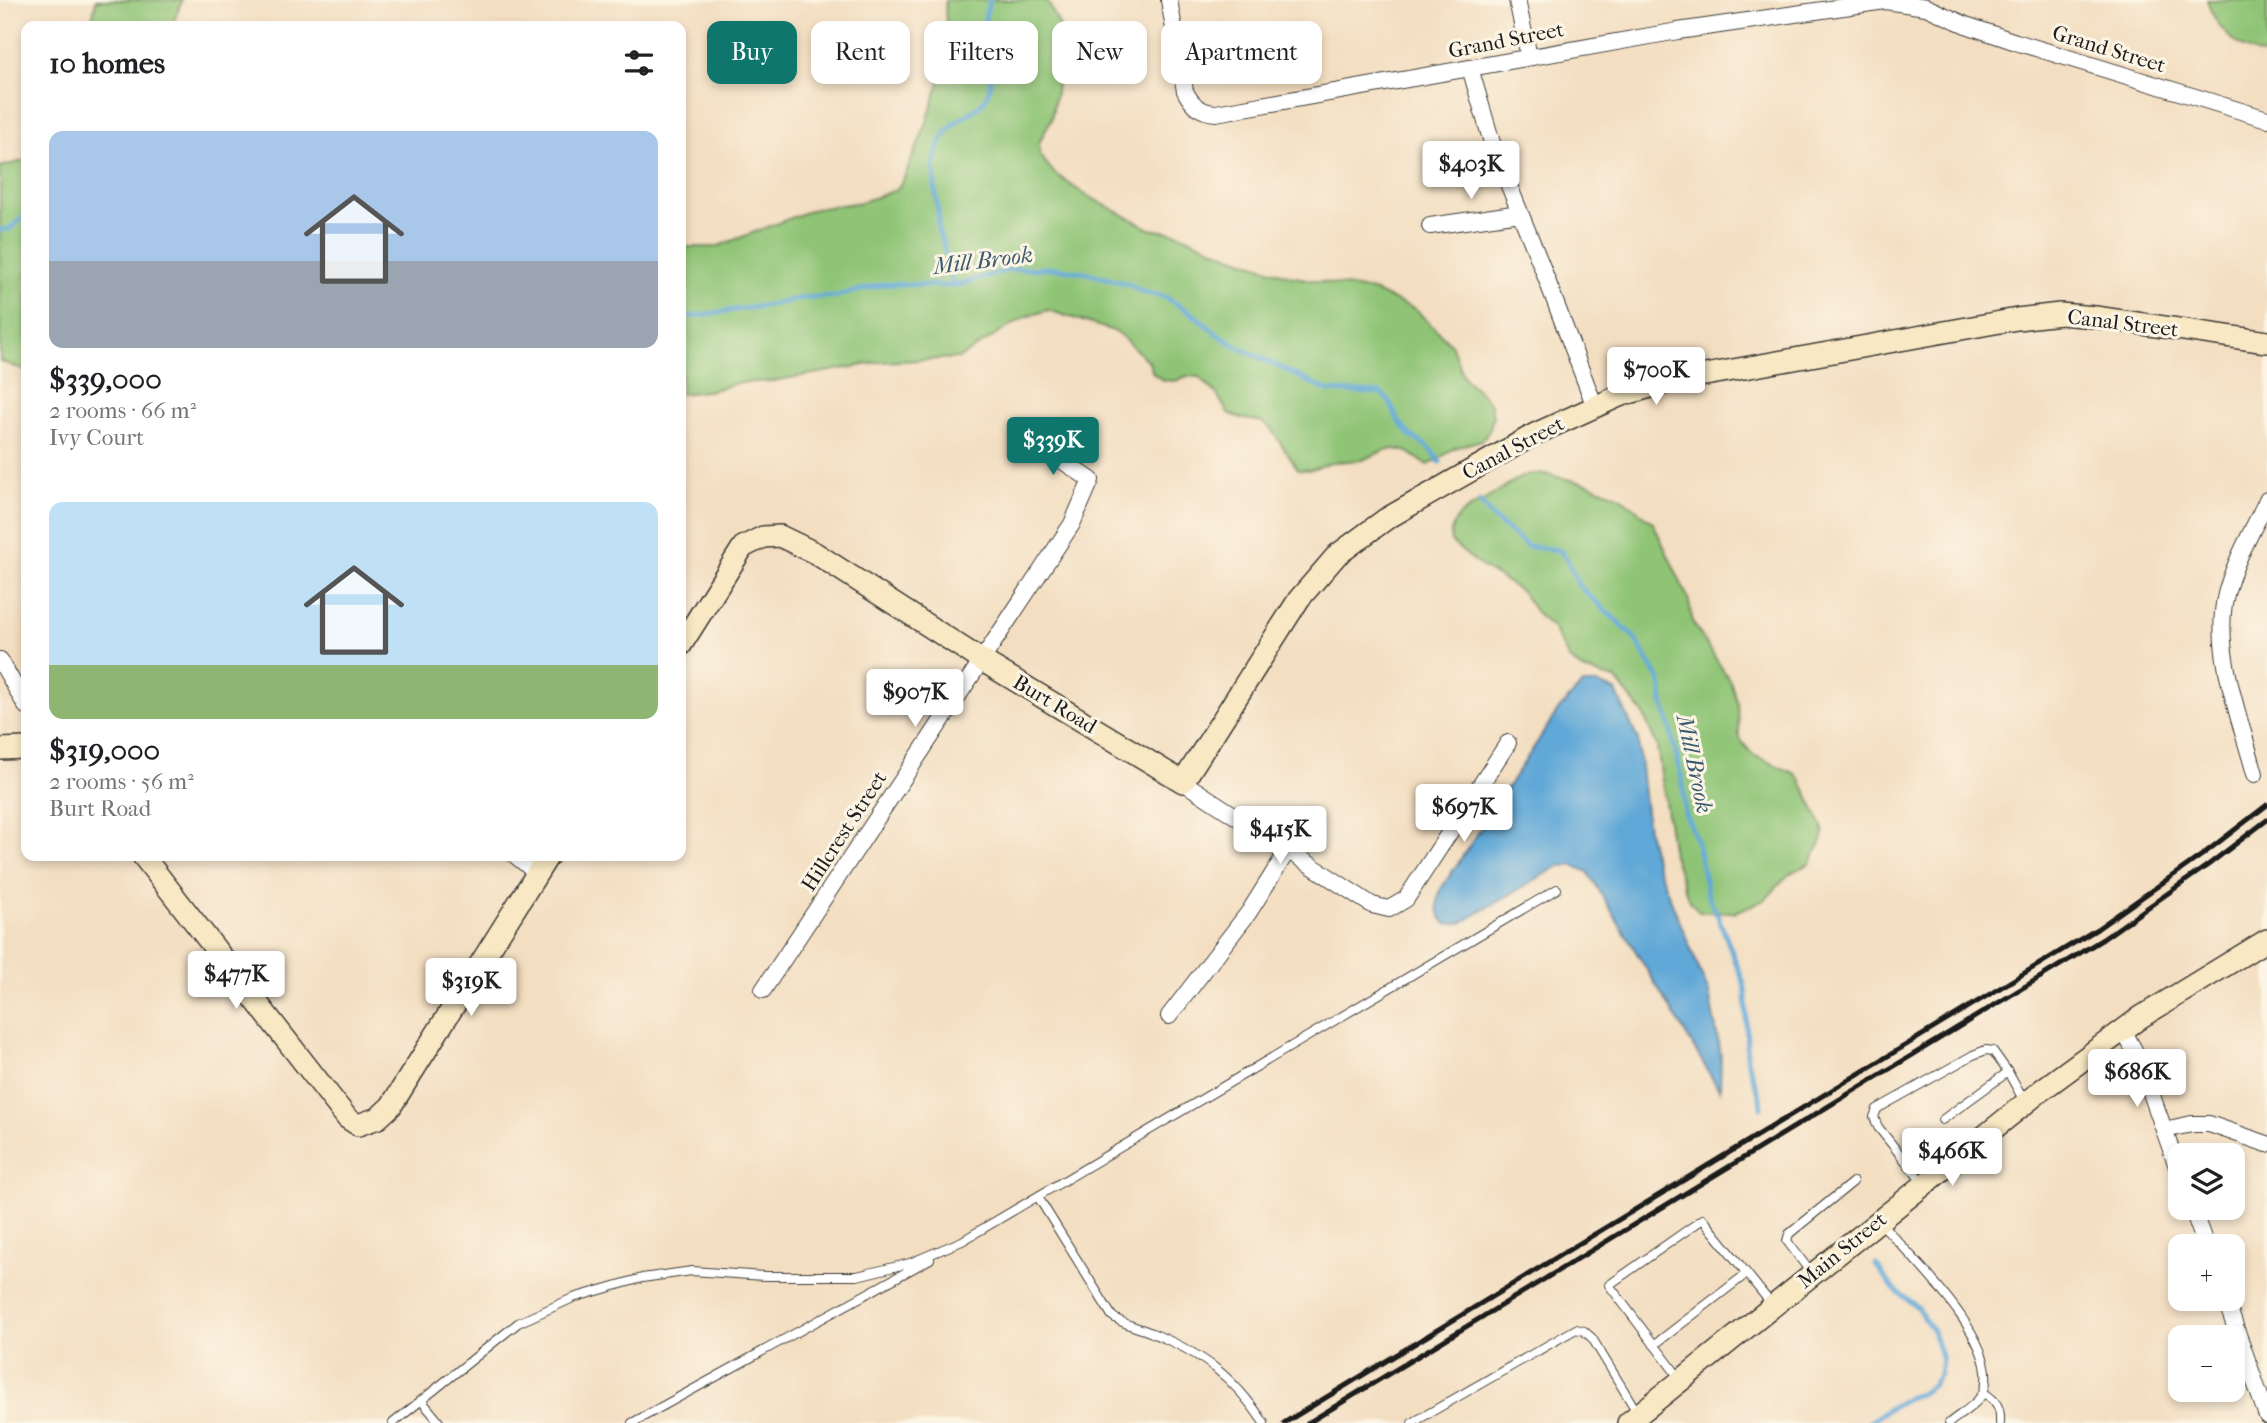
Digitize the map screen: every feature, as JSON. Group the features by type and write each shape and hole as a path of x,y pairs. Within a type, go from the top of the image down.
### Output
{"street":[{"name":"Grand Street","path":"1169,0 1185,91 1190,101 1205,113 1852,4 1896,1 1926,7 2016,42 2267,119"},
{"path":"1517,0 1530,57"},
{"path":"1470,68 1483,120 1595,407"},
{"path":"1430,226 1520,214"},
{"name":"Canal Street","path":"1183,782 1299,599 1337,555 1415,501 1535,434 1595,407 1645,388 1703,375 2047,316 2095,317 2267,342"},
{"name":"Hillcrest Street","path":"763,990 1072,524 1091,480 1036,443"},
{"path":"2255,774 2223,653 2222,613 2234,572 2267,500"},
{"name":"Burt Road","path":"686,637 743,547 763,537 780,536 815,553 983,661 1183,782 1372,905 1389,909 1406,899 1508,743"},
{"path":"0,660 21,697"},
{"path":"0,749 21,748"},
{"path":"1169,1016 1249,912 1288,850"},
{"path":"147,861 347,1118 358,1125 378,1118 391,1106 543,864"},
{"name":"Main Street","path":"1634,1419 2026,1103 2123,1030 2267,940"},
{"path":"2123,1030 2139,1059 2169,1143"},
{"path":"2164,1130 2192,1124 2209,1124 2267,1144"},
{"path":"2230,1311 2267,1416"}],"lane":[{"path":"632,1423 962,1241 1557,889"},
{"path":"1924,1184 1878,1127 1874,1117 1877,1109 1986,1050 1993,1051 2026,1103"},
{"path":"1942,1120 2008,1072"},
{"path":"1812,1274 1787,1241 1789,1234 1853,1182"},
{"path":"1038,1197 1112,1316 1152,1333 1215,1366 1228,1376 1264,1423"},
{"path":"1681,1380 1609,1285 1703,1219 1773,1306"},
{"path":"1879,1221 1959,1311 1980,1348 1987,1376 1984,1392 1949,1423"},
{"path":"393,1423 518,1323 573,1298 642,1278 692,1270 764,1276 857,1276 909,1263 962,1241"},
{"path":"1654,1345 1746,1273"},
{"path":"1412,1423 1576,1329 1584,1331 1592,1338 1634,1419"},
{"path":"1984,1392 2000,1407 2000,1423"},
{"path":"421,1400 440,1423"}],"green space":[{"path":"96,0 182,0 174,21 92,21"},
{"path":"945,0 1047,0 1057,21 1052,21 1052,84 1057,84 1051,120 1039,143 1040,155 1054,173 1084,194 1150,229 1177,233 1233,257 1290,276 1373,291 1415,309 1451,344 1464,378 1491,405 1493,417 1490,429 1482,440 1461,445 1427,465 1408,452 1396,449 1385,450 1362,460 1334,462 1309,470 1298,469 1271,429 1262,422 1228,413 1216,393 1199,377 1163,380 1153,373 1149,362 1117,332 1048,310 1025,317 959,358 881,362 773,381 737,383 686,393 686,247 716,247 814,209 862,202 896,190 903,180 926,125 939,84 1038,84 1038,21 946,21"},
{"path":"2207,0 2267,0 2267,56 2247,49 2229,37 2216,20"},
{"path":"21,161 21,369 0,361 0,167"},
{"path":"1529,474 1545,474 1588,484 1621,497 1653,523 1688,598 1693,623 1730,681 1738,705 1739,735 1742,742 1753,755 1794,773 1800,779 1822,826 1822,841 1810,863 1788,875 1765,900 1735,912 1699,912 1688,898 1673,855 1657,746 1643,713 1615,679 1583,670 1569,659 1553,628 1538,615 1522,592 1478,564 1451,542 1453,525 1462,513"}],"water":[{"path":"1583,684 1598,684 1616,691 1638,740 1648,831 1656,864 1709,993 1721,1056 1720,1091 1588,872 1573,865 1559,866 1461,923 1446,924 1439,912 1438,899 1441,889 1559,709"}],"waterway":[{"path":"954,286 938,229 935,161 941,141 948,130 980,106 987,95 990,71 984,27 990,0"},
{"name":"Mill Brook","path":"0,230 9,229 21,219"},
{"name":"Mill Brook","path":"686,317 802,298 837,296 885,284 954,286 1011,269 1055,268 1087,273 1165,297 1236,346 1328,391 1381,393 1411,436 1428,447 1440,462"},
{"name":"Mill Brook","path":"1480,502 1494,519 1527,546 1559,550 1566,558 1579,586 1633,636 1661,682 1663,703 1683,784 1685,813 1697,842 1708,896 1744,983 1747,1060 1760,1097 1761,1108"},
{"name":"Mill Brook","path":"1868,1423 1907,1398 1932,1386 1940,1374 1942,1359 1933,1332 1917,1307 1893,1288 1876,1265"}],"railway":[{"path":"1284,1423 2097,929 2267,805"},
{"path":"1308,1423 2103,939 2267,820"}]}
